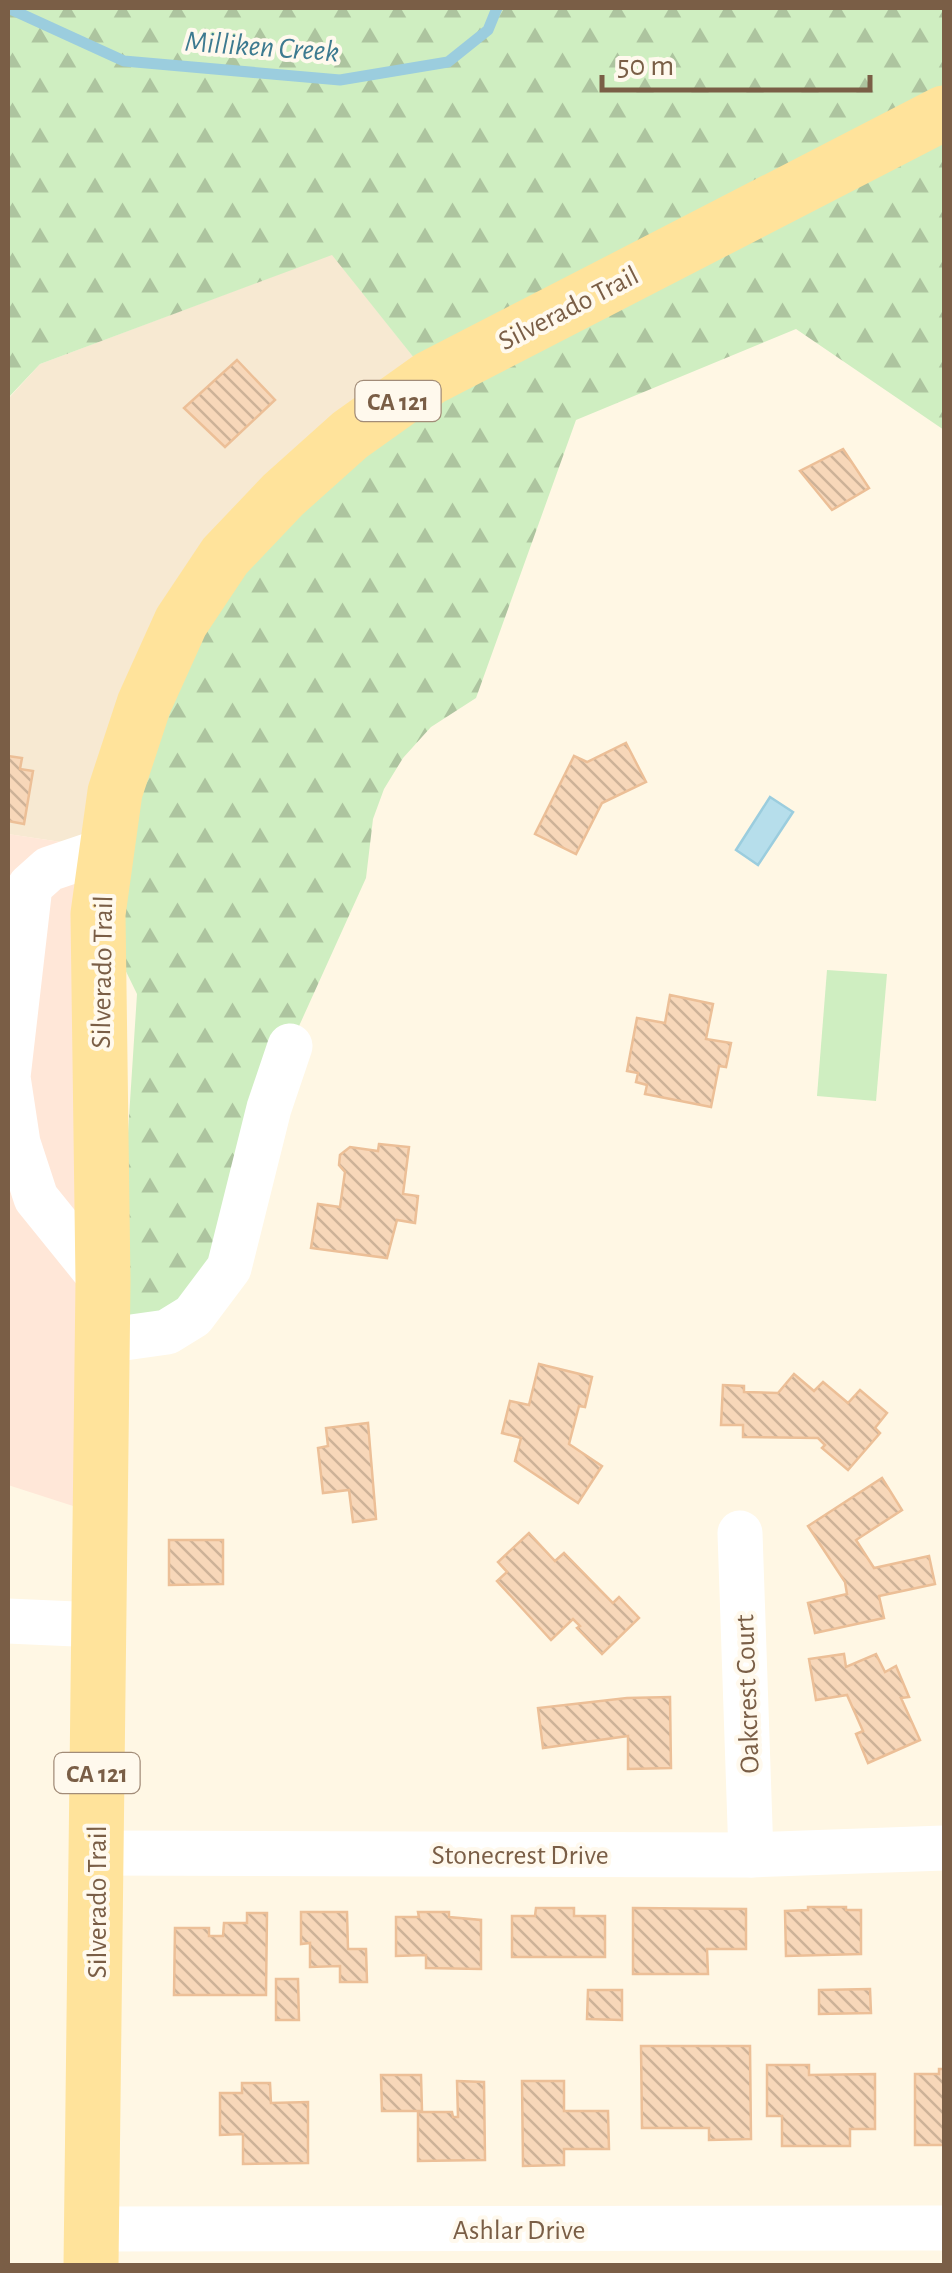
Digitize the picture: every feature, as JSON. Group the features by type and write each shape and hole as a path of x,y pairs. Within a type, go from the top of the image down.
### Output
{"main road":[{"name":"Silverado Trail","path":"92,2247 104,1281 98,914 115,792 144,704 181,622 225,556 336,447 430,378 944,113"}],"street":[{"path":"104,1281 36,1198 18,1143 8,1077 30,886 49,868 108,849"},
{"path":"102,1341 167,1332 193,1316 210,1297 228,1268 269,1108 290,1046"},
{"name":"Oakcrest Court","path":"740,1533 751,1854"},
{"path":"8,1621 98,1626"},
{"name":"Stonecrest Drive","path":"96,1853 751,1854 944,1848"},
{"name":"Ashlar Drive","path":"92,2247 823,2247 944,2228"}],"shaded area":[{"path":"332,254 430,378 108,849 8,834 8,399 40,364"},
{"path":"8,834 108,849 101,1515 8,1485"}],"green space":[{"path":"8,8 944,8 944,430 796,329 576,420 476,698 431,727 403,758 384,789 373,819 366,878 290,1046 229,1268 114,1348 137,994 98,914 181,622 430,378 332,255 40,364 8,398"},
{"path":"827,970 887,974 876,1101 817,1096"}],"water":[{"path":"770,797 793,812 758,865 736,850"}],"building":[{"path":"237,360 275,400 225,447 184,408"},
{"path":"843,449 869,488 832,510 800,471"},
{"path":"626,743 646,782 602,803 576,854 535,834 574,756 587,762"},
{"path":"8,756 22,758 20,769 33,771 24,824 8,821"},
{"path":"670,995 713,1004 706,1039 731,1043 726,1067 719,1066 711,1107 645,1094 647,1085 636,1082 638,1073 627,1071 637,1018 665,1023"},
{"path":"379,1144 409,1147 403,1194 418,1196 415,1223 397,1220 387,1258 311,1248 318,1204 340,1207 345,1172 339,1165 340,1155 350,1147 378,1151"},
{"path":"539,1364 592,1377 585,1407 579,1406 569,1444 602,1466 578,1503 515,1461 521,1438 502,1433 510,1401 529,1405"},
{"path":"794,1374 814,1391 823,1382 848,1403 860,1390 887,1413 875,1428 880,1433 848,1470 822,1448 825,1445 818,1438 743,1437 743,1425 721,1425 723,1385 744,1386 744,1392 778,1393"},
{"path":"368,1423 376,1519 353,1522 349,1490 323,1493 318,1448 328,1446 326,1428"},
{"path":"882,1478 902,1510 856,1540 874,1568 929,1556 935,1584 879,1596 884,1618 815,1633 808,1603 847,1594 845,1582 808,1526"},
{"path":"529,1533 555,1561 564,1553 613,1603 619,1597 639,1618 602,1654 573,1619 551,1640 497,1581 507,1572 498,1562"},
{"path":"169,1540 223,1540 223,1584 169,1585"},
{"path":"844,1654 846,1667 876,1654 885,1672 896,1666 909,1697 901,1698 920,1740 868,1763 856,1734 863,1731 847,1695 816,1700 809,1659"},
{"path":"670,1697 671,1768 628,1769 628,1736 543,1748 538,1708"},
{"path":"808,1907 861,1910 861,1954 786,1956 785,1911"},
{"path":"536,1908 574,1908 574,1916 605,1916 605,1957 512,1957 512,1916 535,1916"},
{"path":"633,1908 746,1909 746,1949 707,1949 708,1974 633,1974"},
{"path":"301,1912 347,1912 348,1949 366,1949 367,1982 340,1982 340,1966 310,1967 310,1943 301,1944"},
{"path":"418,1912 449,1912 449,1917 481,1920 481,1969 426,1968 426,1955 396,1956 396,1917 419,1917"},
{"path":"247,1913 267,1913 266,1995 174,1995 175,1928 209,1928 209,1936 223,1936 224,1923 247,1923"},
{"path":"276,1979 298,1979 299,2020 276,2020"},
{"path":"870,1989 871,2013 819,2014 819,1990"},
{"path":"588,1990 622,1990 622,2020 587,2019"},
{"path":"641,2046 750,2046 751,2139 709,2140 709,2128 642,2128"},
{"path":"767,2065 809,2065 809,2075 875,2074 875,2129 850,2129 850,2146 782,2146 782,2116 767,2116"},
{"path":"939,2069 944,2069 944,2145 915,2145 915,2074 939,2074"},
{"path":"381,2075 421,2075 422,2111 382,2111"},
{"path":"457,2081 484,2082 485,2160 418,2161 418,2112 452,2112 453,2117 458,2117"},
{"path":"522,2081 564,2081 564,2111 608,2111 609,2149 564,2149 564,2165 523,2166"},
{"path":"242,2083 270,2083 271,2103 308,2102 308,2163 243,2164 243,2134 220,2135 220,2093 242,2093"}],"waterway":[{"name":"Milliken Creek","path":"8,8 124,61 340,80 448,62 488,30 497,8"}]}
